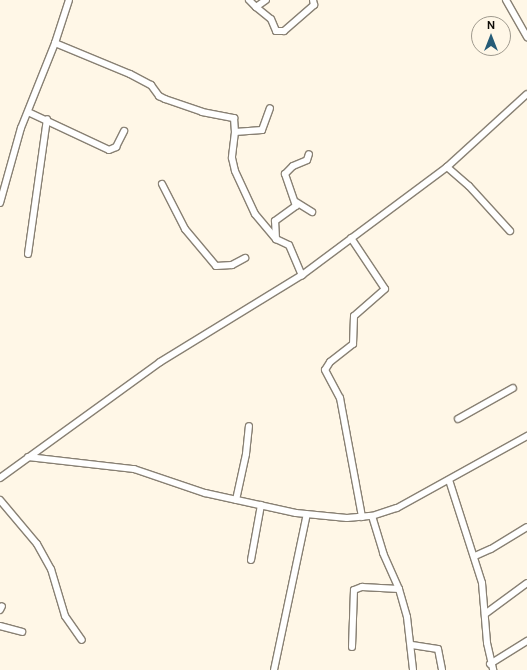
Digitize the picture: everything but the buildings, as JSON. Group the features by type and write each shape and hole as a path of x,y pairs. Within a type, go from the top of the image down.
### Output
{"street":[{"path":"0,203 28,112 55,43 69,0"},
{"path":"249,0 271,19 276,31 284,31 314,5 313,0"},
{"path":"256,7 266,0"},
{"path":"506,0 527,37"},
{"path":"55,43 130,74 151,85 158,96 165,99 202,112 234,118 236,132 232,158 235,171 263,225 276,239 289,245 302,275"},
{"path":"0,478 160,362 302,275 447,167 527,94"},
{"path":"236,132 262,130 270,108"},
{"path":"28,112 109,150 116,147 124,131"},
{"path":"28,254 47,120"},
{"path":"309,154 307,160 293,166 285,174 296,202 312,212"},
{"path":"447,167 470,186 510,231"},
{"path":"162,184 185,229 216,266 232,265 245,258"},
{"path":"263,225 275,221 292,209 296,202"},
{"path":"275,221 276,239"},
{"path":"351,238 385,289 354,316 354,344 330,362 325,370 340,398 362,517"},
{"path":"458,419 513,388"},
{"path":"236,500 246,454 249,426"},
{"path":"28,457 134,468 205,493 236,500 307,514 362,517 372,516 396,508 527,436"},
{"path":"449,480 475,556 482,583 492,667 527,641"},
{"path":"0,500 14,515 40,550 51,569 65,616 82,640"},
{"path":"251,560 261,505"},
{"path":"274,670 307,514"},
{"path":"372,516 383,553 399,589 412,645 413,670"},
{"path":"475,556 492,550 527,527"},
{"path":"485,614 527,584"},
{"path":"352,647 354,590 362,587 399,589"},
{"path":"0,626 22,632"},
{"path":"412,645 438,649 442,670"}]}
